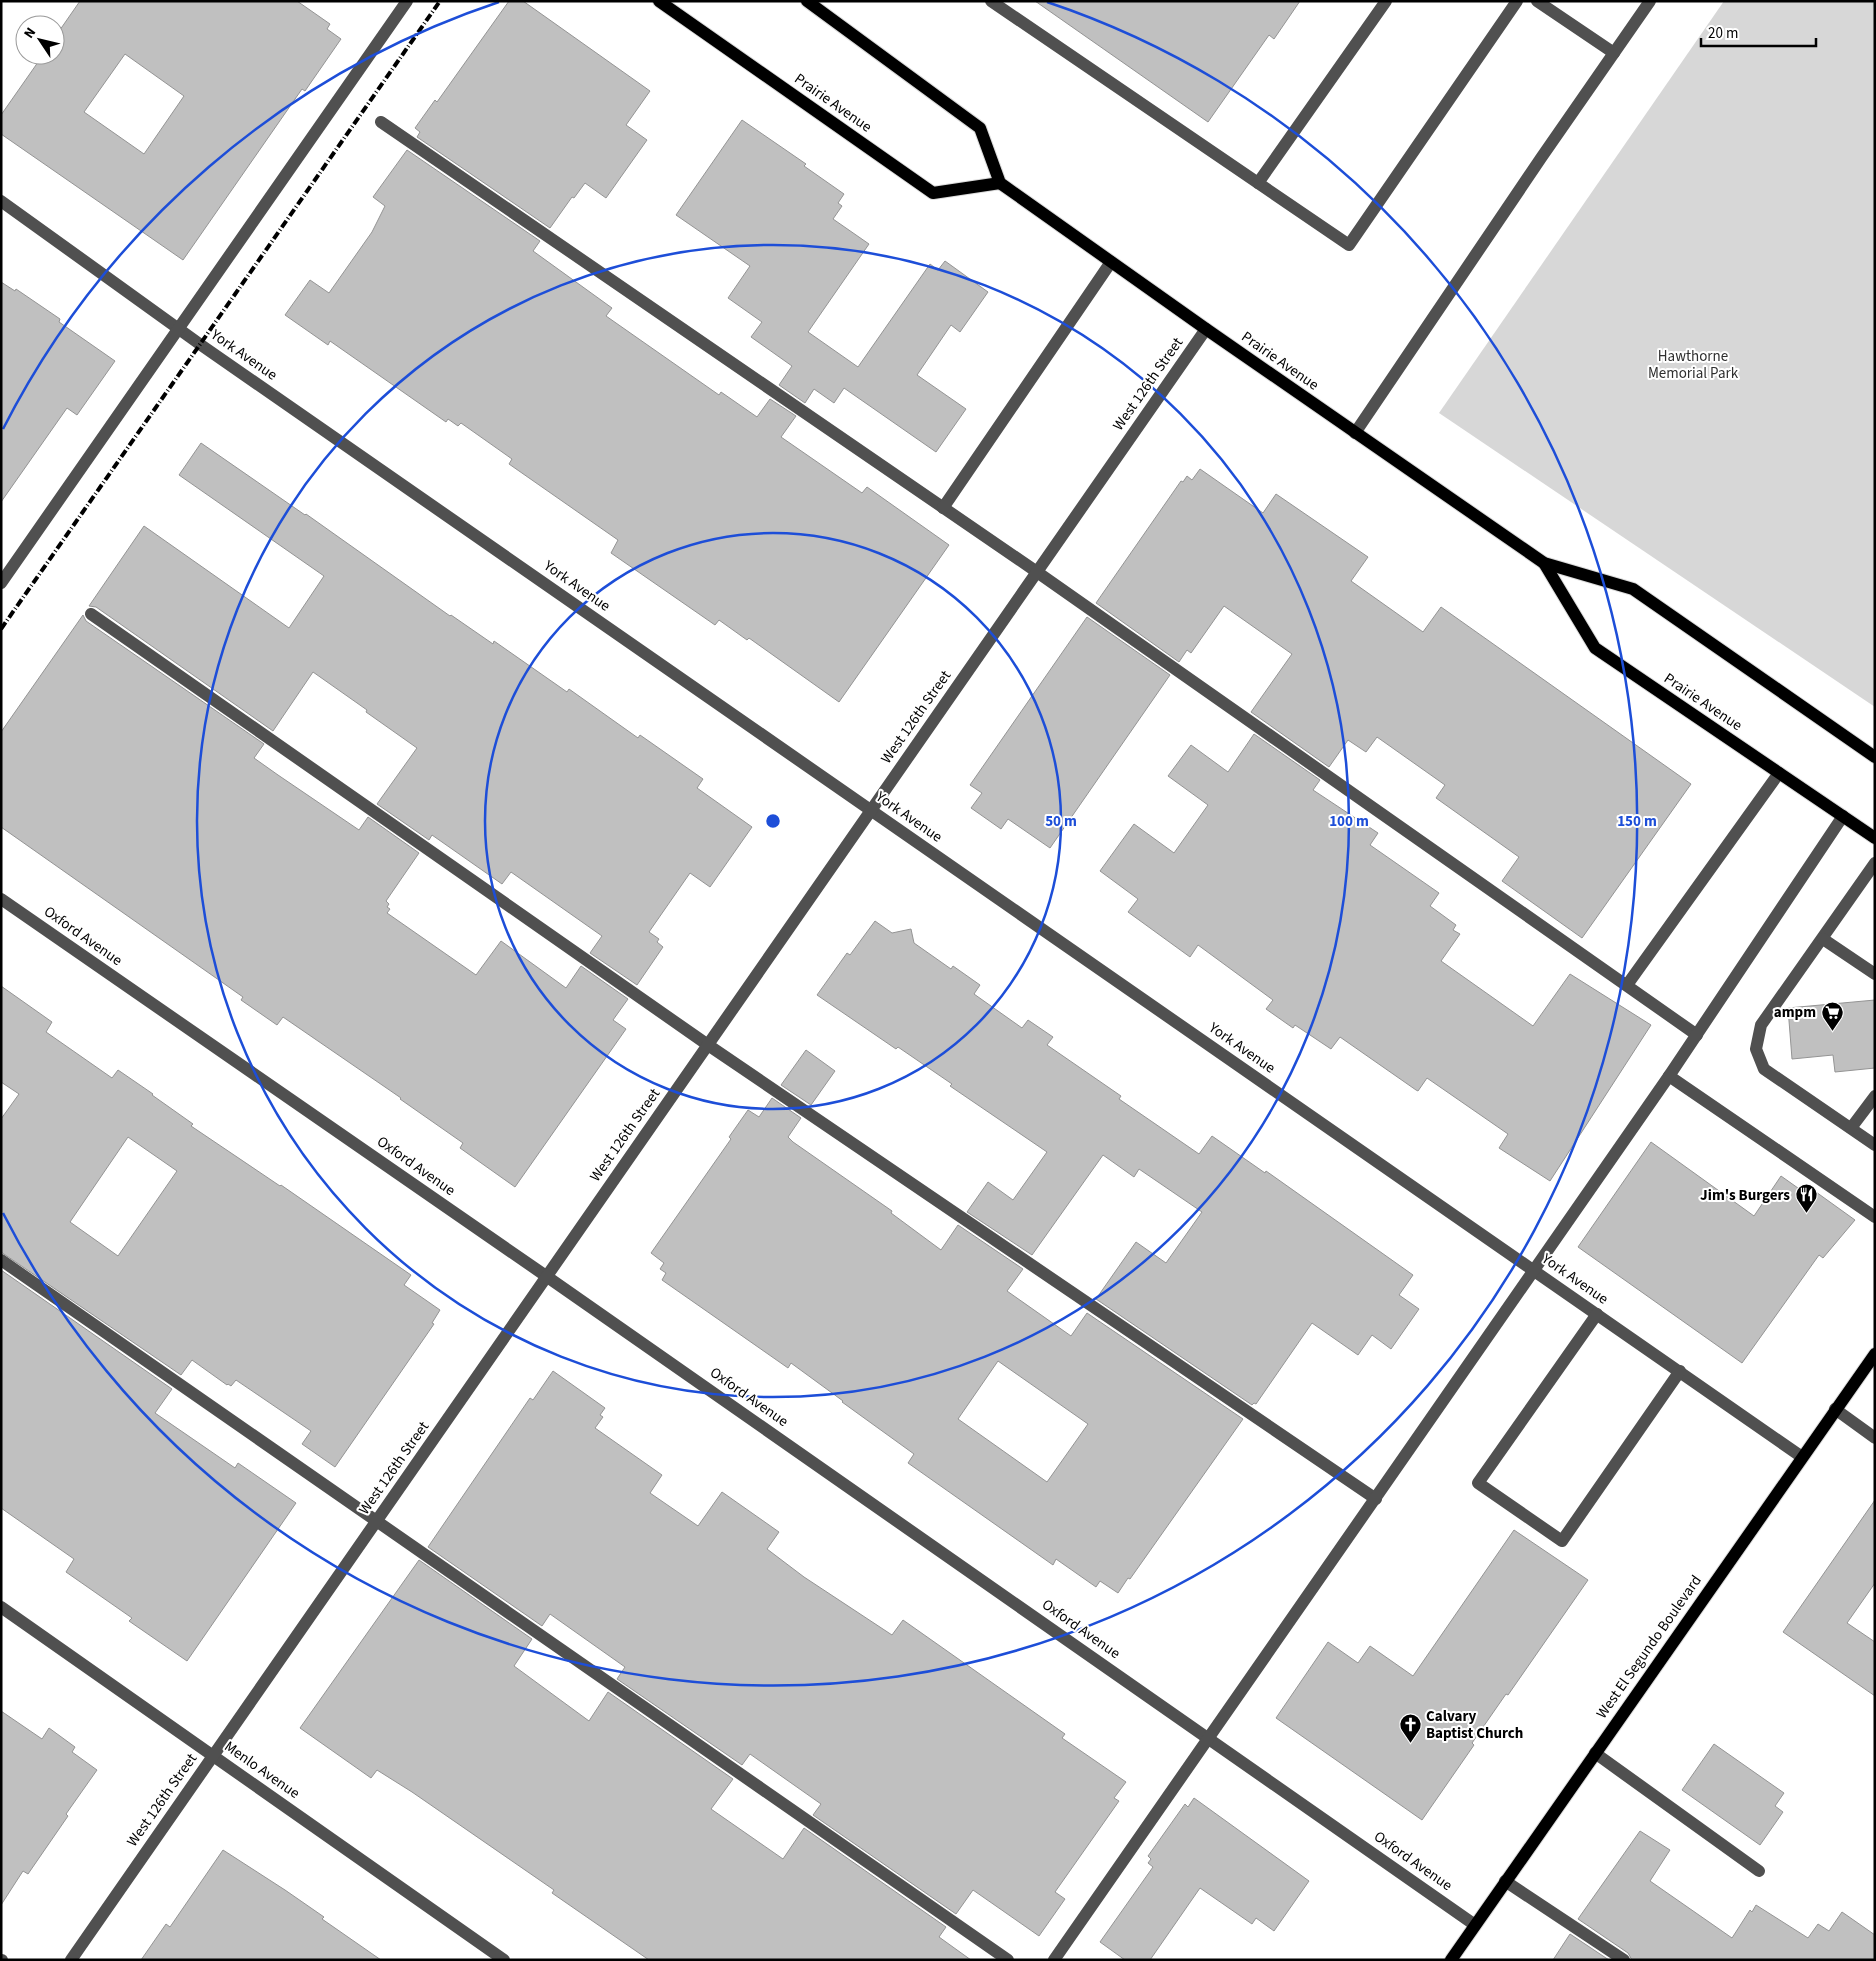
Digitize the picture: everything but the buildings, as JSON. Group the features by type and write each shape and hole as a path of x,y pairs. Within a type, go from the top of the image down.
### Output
{"main road":[{"name":"Prairie Avenue","path":"660,1 933,192 1000,183 1206,329 1544,563 1633,590 1875,757"},
{"path":"806,1 980,128 1000,183"},
{"name":"Prairie Avenue","path":"1544,563 1595,648 1875,838"},
{"name":"West El Segundo Boulevard","path":"1451,1960 1875,1354"}],"street":[{"path":"1,583 407,1"},
{"path":"991,1 1348,245 1517,1"},
{"path":"1258,183 1386,1"},
{"path":"1537,1 1614,53"},
{"path":"1355,432 1650,1"},
{"path":"381,122 1037,572 1697,1035"},
{"name":"York Avenue","path":"1,201 179,329 1802,1457"},
{"path":"943,508 1111,262"},
{"name":"West 126th Street","path":"70,1960 1206,329"},
{"path":"91,614 708,1045 1376,1499"},
{"path":"1627,985 1779,773"},
{"path":"1054,1960 1670,1076 1843,816"},
{"path":"1875,863 1761,1025 1756,1049 1764,1069 1875,1146"},
{"name":"Oxford Avenue","path":"1,899 546,1276 1475,1925"},
{"path":"1823,939 1875,974"},
{"path":"1670,1076 1875,1217"},
{"path":"1851,1128 1875,1096"},
{"path":"1,1260 1008,1960"},
{"path":"1597,1314 1478,1483 1562,1541 1680,1371"},
{"path":"1835,1409 1875,1438"},
{"name":"Menlo Avenue","path":"1,1607 504,1960"},
{"path":"1595,1753 1759,1871"},
{"path":"1505,1881 1624,1960"}],"green space":[{"name":"Hawthorne Memorial Park","path":"1724,1 1875,1 1875,707 1439,413"}],"railway":[{"path":"1,629 440,1"}],"place":[{"name":"ampm","path":"1832,1031"},
{"name":"Jim's Burgers","path":"1806,1214"},
{"name":"Calvary Baptist Church","path":"1410,1744"}]}
